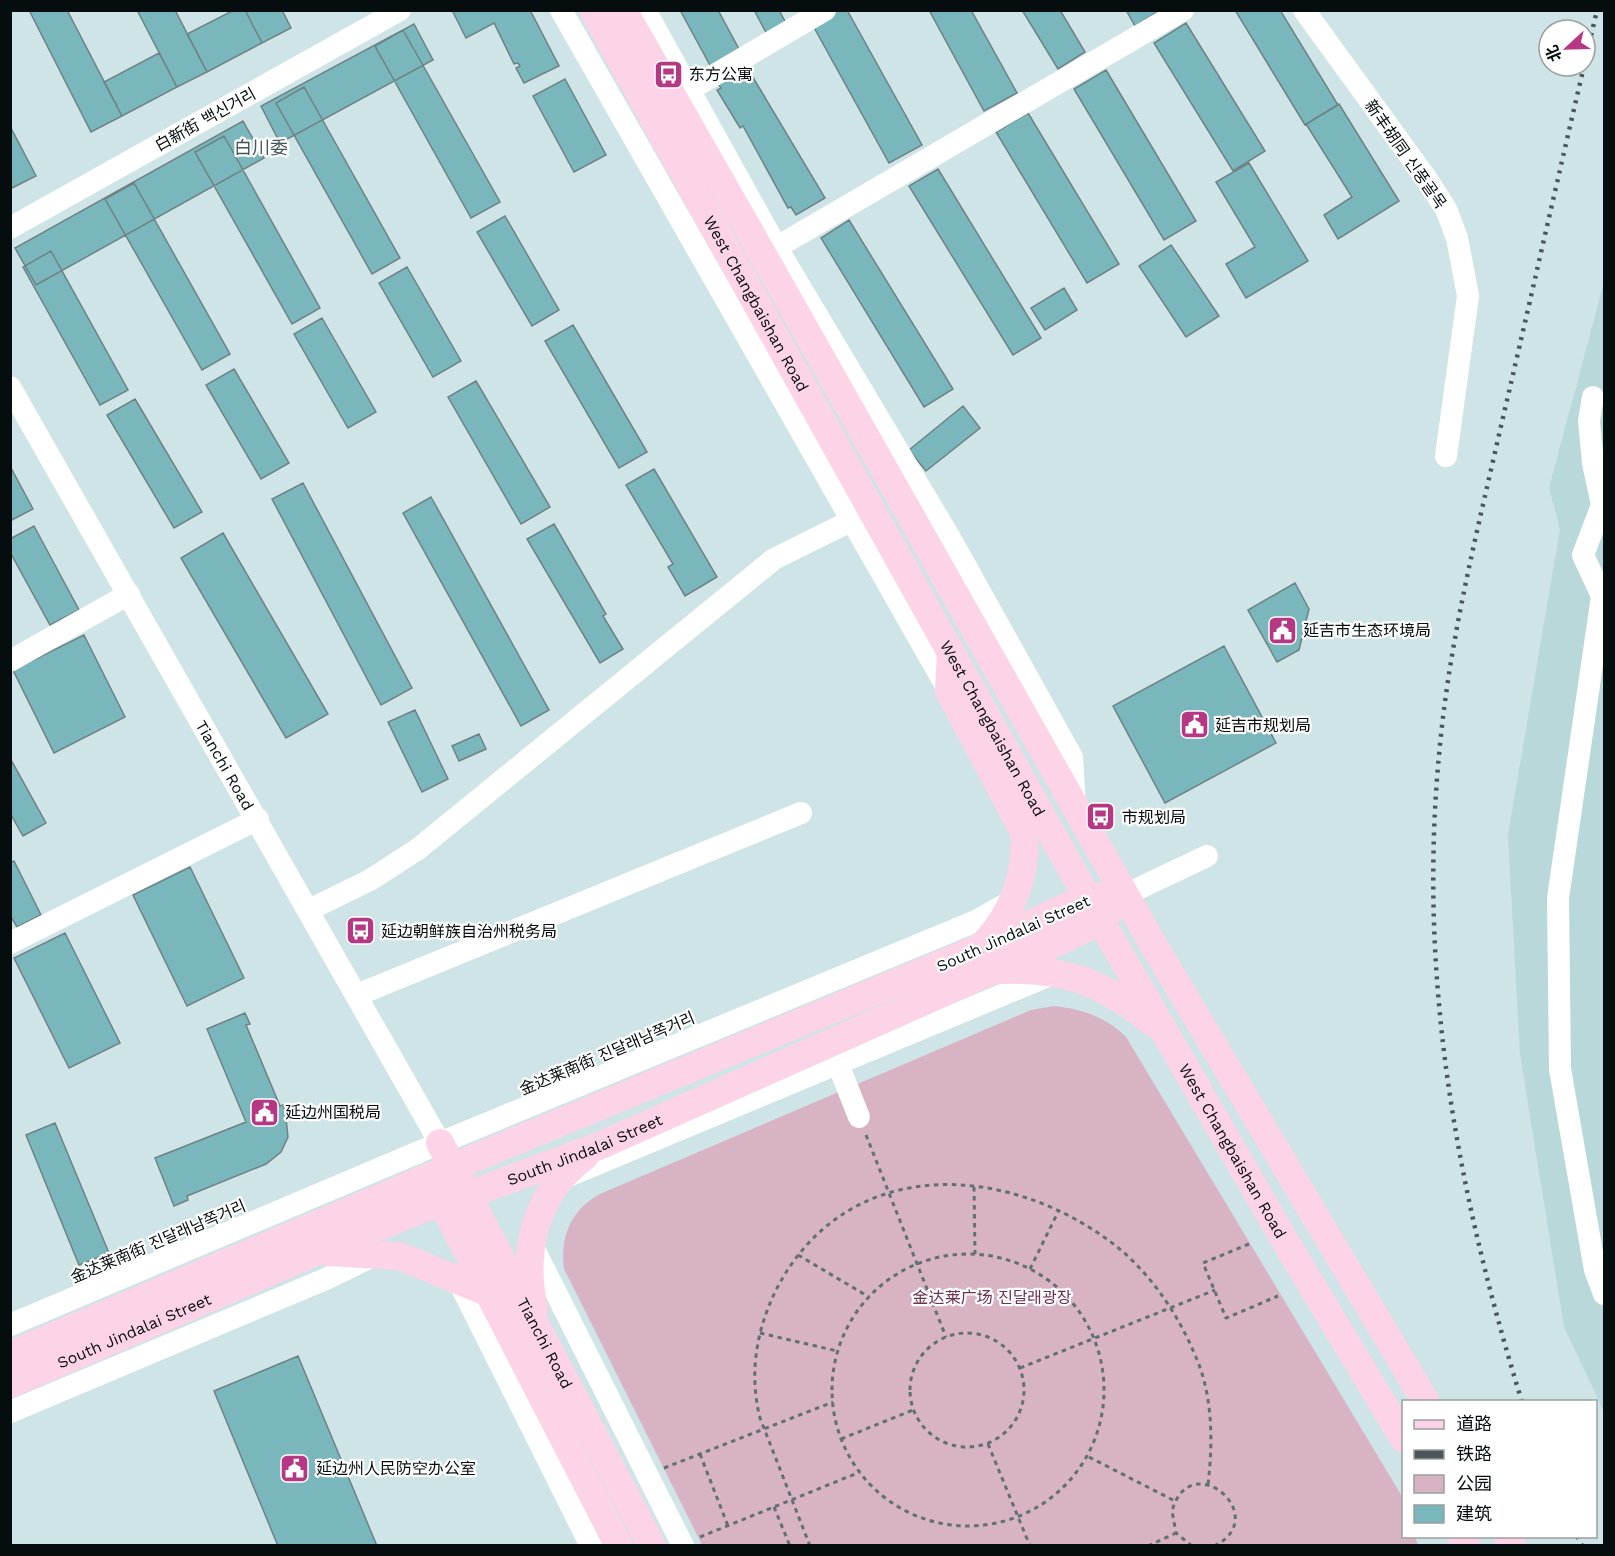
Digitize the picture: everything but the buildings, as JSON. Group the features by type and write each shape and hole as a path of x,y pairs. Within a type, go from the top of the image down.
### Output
{"main road":[{"name":"West Changbaishan Road","path":"593,10 861,516 951,652 1163,1031 1402,1435"},
{"name":"West Changbaishan Road","path":"622,10 770,251 1125,895 1425,1400"},
{"path":"951,652 949,691 1024,832 1026,854 1022,877 1013,900 993,935 986,959 1081,978 1107,989 1128,1002 1163,1031 1194,1013"},
{"name":"South Jindalai Street","path":"10,1384 316,1252 455,1198 599,1146 724,1091 986,959 1125,895"},
{"name":"South Jindalai Street","path":"10,1354 442,1172 986,959"},
{"path":"440,1143 442,1172"},
{"path":"540,1335 530,1290 531,1243 535,1221 548,1195 565,1172 599,1146"},
{"name":"Tianchi Road","path":"442,1172 455,1198 540,1335 652,1545"},
{"name":"Tianchi Road","path":"455,1198 487,1292 619,1545"},
{"path":"316,1252 378,1253 399,1256 487,1292"}],"street":[{"name":"白新街 백신거리","path":"10,228 400,10"},
{"name":"West Changbaishan Road","path":"561,10 861,516 949,691"},
{"name":"West Changbaishan Road","path":"645,10 689,90 770,251"},
{"path":"689,90 825,10"},
{"path":"770,251 1183,10"},
{"name":"新丰胡同 신풍골목","path":"1304,10 1426,178 1446,209 1457,238 1468,296 1446,456"},
{"name":"Tianchi Road","path":"10,387 258,819 440,1143"},
{"path":"1593,397 1589,421 1593,464 1602,505 1583,555 1602,596 1558,898 1560,1058 1595,1270 1605,1294"},
{"path":"309,910 370,880 418,849 774,559 861,516"},
{"path":"10,661 129,594"},
{"path":"357,995 801,813"},
{"path":"10,943 258,819"},
{"path":"1125,895 1207,856"},
{"name":"South Jindalai Street","path":"10,1325 440,1143 976,921 1013,900"},
{"name":"South Jindalai Street","path":"561,1179 1055,973"},
{"path":"838,1064 859,1117"},
{"name":"Tianchi Road","path":"531,1243 689,1542"},
{"name":"South Jindalai Street","path":"10,1412 328,1278 378,1253"},
{"path":"457,1278 591,1545"}],"path":[{"path":"859,1117 945,1337"},
{"path":"810,1545 764,1429 755,1397 756,1349 770,1304 798,1255 820,1231 849,1208 889,1192 936,1185 1007,1191 1059,1209 1116,1246 1138,1267 1170,1308 1196,1357 1205,1387 1211,1436 1208,1485"},
{"path":"974,1187 975,1254"},
{"path":"1030,1269 1059,1209"},
{"path":"1250,1244 1203,1263 1226,1317 1278,1296"},
{"path":"975,1254 998,1257 1030,1269 1045,1278 1072,1303 1093,1339 1101,1363 1103,1400 1101,1419 1088,1456 1053,1497 1018,1516 979,1526 936,1522 896,1506 879,1493 860,1472 841,1439 833,1401 837,1352 854,1315 869,1297 891,1278 917,1264 938,1257 975,1254"},
{"path":"798,1255 869,1297"},
{"path":"1020,1368 1215,1290"},
{"path":"967,1332 985,1335 1008,1349 1020,1368 1025,1389 1019,1414 1010,1429 988,1444 962,1448 945,1443 929,1433 914,1410 910,1383 915,1365 926,1350 945,1337 967,1332"},
{"path":"760,1333 837,1352"},
{"path":"660,1470 833,1401"},
{"path":"841,1439 914,1410"},
{"path":"988,1444 1030,1545"},
{"path":"700,1454 728,1526"},
{"path":"1088,1456 1175,1501"},
{"path":"689,1542 860,1472"},
{"path":"1192,1545 1176,1533 1171,1516 1175,1501 1190,1487 1208,1485 1226,1495 1234,1509 1232,1530 1216,1545"},
{"path":"774,1507 790,1545"},
{"path":"1148,1545 1176,1533"}],"shaded area":[{"path":"1604,282 1604,1412 1564,1327 1520,1054 1508,835 1560,529 1549,488"}],"green space":[{"name":"金达莱广场 진달래광장","path":"1054,1006 1074,1009 1102,1019 1126,1037 1402,1496 1402,1538 1415,1538 1418,1545 702,1545 564,1269 566,1235 575,1216 590,1200 600,1194 1031,1010"}],"railway":[{"path":"1595,18 1597,10"},
{"path":"1521,1400 1477,1237 1460,1155 1447,1072 1438,989 1434,906 1435,821 1441,735 1466,579 1581,78"},
{"path":"1578,1538 1582,1546"}],"place":[{"name":"东方公寓","path":"668,74"},
{"name":"延吉市生态环境局","path":"1282,630"},
{"name":"延吉市规划局","path":"1194,725"},
{"name":"市规划局","path":"1101,817"},
{"name":"延边朝鲜族自治州税务局","path":"360,931"},
{"name":"延边州国税局","path":"264,1112"},
{"name":"延边州人民防空办公室","path":"295,1468"}],"district":[{"name":"白川委","path":"261,148"}]}
